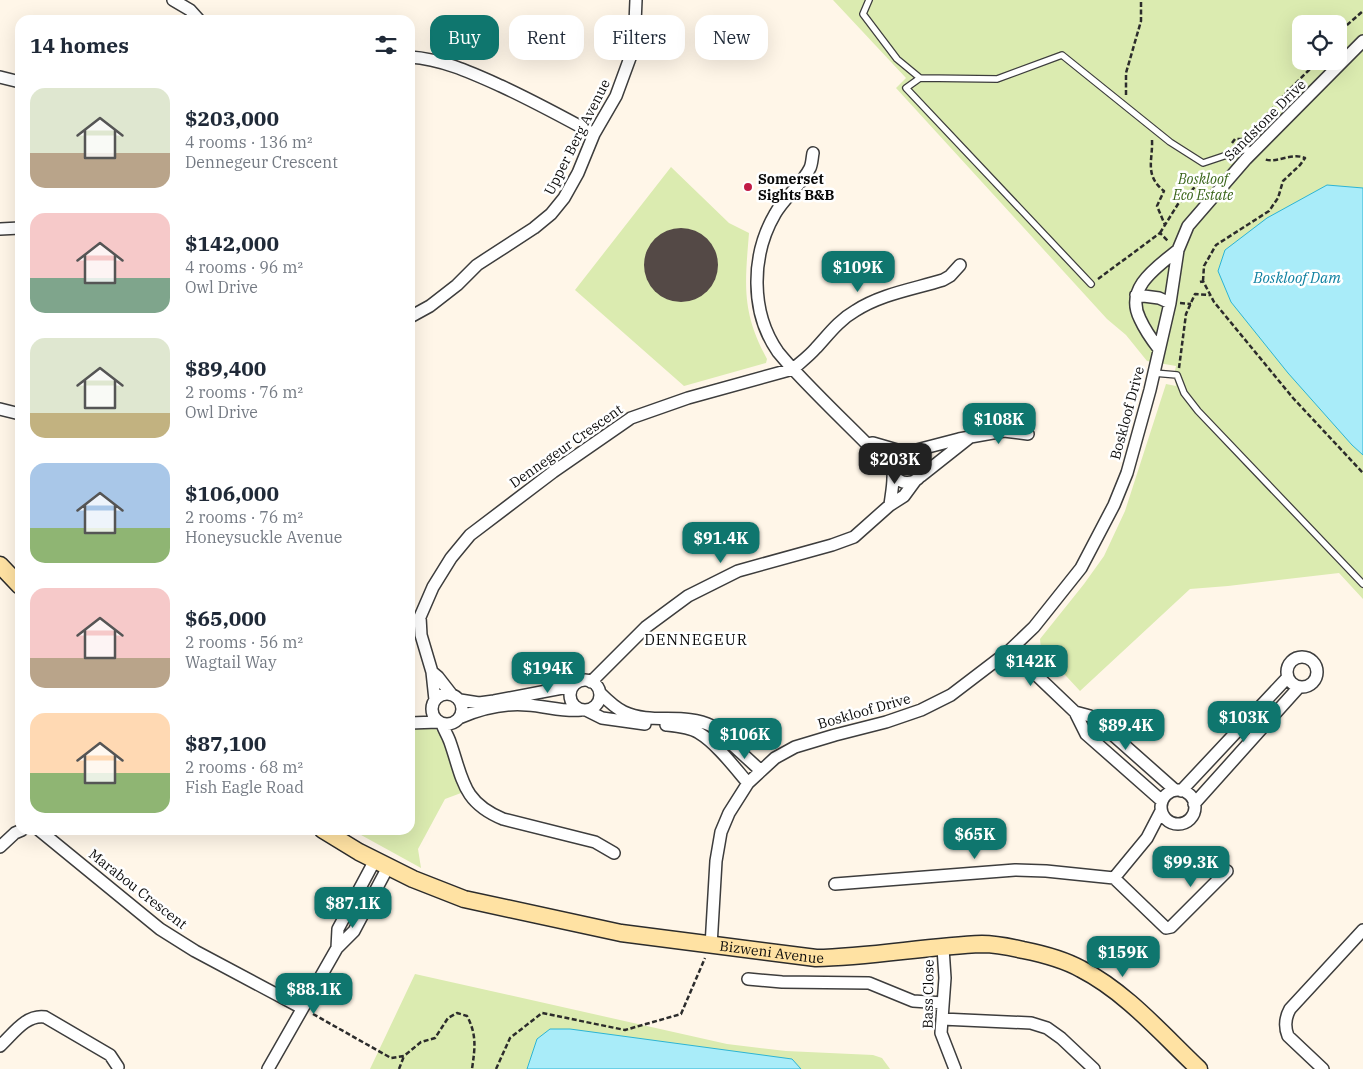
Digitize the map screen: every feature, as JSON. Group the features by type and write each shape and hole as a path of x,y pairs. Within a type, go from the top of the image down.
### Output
{"street":[{"path":"173,0 190,10 194,15"},
{"name":"Upper Berg Avenue","path":"415,314 430,306 458,285 477,266 534,228 551,214 564,198 578,173 594,134 616,96 634,47 636,0"},
{"name":"Sandstone Drive","path":"1178,250 1188,226 1206,204 1255,150 1363,41"},
{"path":"415,57 425,58 466,71 554,112 594,134"},
{"path":"0,77 15,81"},
{"path":"813,153 810,168 775,213 763,239 758,270 758,295 763,322 778,351 793,369 841,420 867,444 897,480 909,483 918,479 923,464 915,454 874,443 867,444"},
{"path":"0,229 15,228"},
{"path":"1159,350 1139,318 1135,302 1136,294 1152,271 1178,250"},
{"name":"Boskloof Drive","path":"711,946 716,861 721,832 729,813 748,783 775,758 795,747 886,722 920,710 951,695 1010,650 1034,627 1081,568 1100,534 1127,473 1154,373 1170,302 1178,250"},
{"path":"793,369 837,325 865,304 943,280 950,276 960,265"},
{"path":"1136,294 1170,302"},
{"name":"Dennegeur Crescent","path":"433,705 432,672 415,616 450,558 470,535 560,467 631,418 688,398 793,369"},
{"path":"0,408 15,412"},
{"path":"890,505 894,459 906,452 1004,430 1028,434"},
{"path":"591,682 646,627 688,596 738,571 854,537 890,505 904,496 918,479 971,437"},
{"path":"0,565 15,581"},
{"path":"1010,650 1075,712 1086,734 1162,806 1166,819 1181,824 1190,819 1193,814 1194,804 1189,795 1178,790 1096,720 1090,716 1075,712"},
{"path":"1194,804 1299,688 1309,686 1316,679 1316,669 1311,661 1302,657 1293,660 1287,668 1287,678 1299,688"},
{"name":"Dennegeur Crescent","path":"432,672 456,697"},
{"path":"1114,878 1147,838 1165,796 1178,790 1287,678"},
{"path":"748,783 703,728 689,719 640,717 617,708 591,682 581,680 570,690 570,700 573,705 602,718 690,729 703,728 712,726 761,771"},
{"path":"415,720 442,695 478,702 494,701 573,686"},
{"path":"415,723 447,724 486,709 527,704 571,711 584,710 595,706 600,698 600,693"},
{"path":"450,741 462,709 456,697"},
{"path":"433,705 435,718 450,741 462,781 477,804 489,813 503,819 595,842 614,853"},
{"path":"723,754 733,745"},
{"path":"1147,838 1174,823"},
{"path":"0,847 15,833"},
{"name":"Marabou Crescent","path":"45,835 160,929 196,951 302,1008"},
{"name":"Bizweni Avenue","path":"332,835 382,863 435,888 464,899 622,933 711,946 816,958 846,958 984,944 1045,954 1080,968 1104,983 1199,1069"},
{"path":"268,1069 337,948 338,929 382,863"},
{"path":"835,884 1015,870 1046,871 1114,878 1166,928 1171,927 1227,871"},
{"path":"1324,1069 1288,1036 1286,1017 1290,1009 1363,930"},
{"name":"Bass Close","path":"943,948 945,978 941,1033 955,1069"},
{"path":"748,979 782,982 869,983 880,986 898,996 913,1000 943,1003"},
{"path":"0,1046 27,1020 39,1016 110,1055 118,1067"},
{"path":"942,1019 1031,1023 1048,1028 1094,1069"}],"lane":[{"path":"869,0 863,14 897,60 920,78"},
{"path":"1091,284 906,88 920,78 997,79 1062,55 1170,142 1203,163 1242,150 1255,150"},
{"path":"1154,373 1178,375 1184,393 1198,411 1363,584"}],"path":[{"path":"1347,25 1363,11"},
{"path":"1255,150 1262,158 1269,161 1298,155 1305,158 1283,181 1278,198 1269,210 1216,246 1204,266 1201,282 1214,302 1292,398 1363,473"},
{"path":"1091,284 1160,233 1178,250"},
{"path":"1178,375 1186,314 1195,294 1210,295"},
{"path":"496,1069 510,1038 542,1013 625,1030 681,1014 711,946"},
{"path":"302,1008 390,1058 404,1056"},
{"path":"399,1069 404,1056 421,1042 435,1038 448,1018 457,1013 467,1016 473,1027 475,1045 472,1069"}],"green space":[{"name":"Boskloof Eco Estate","path":"833,0 1363,0 1363,599 1339,573 1190,589 1080,691 1041,649 1040,639 1104,556 1125,511 1166,384 1176,386 1174,375 1176,366 1147,361 1126,335 1107,319 896,88 906,78"},
{"path":"671,167 729,223 749,233 746,283 749,311 759,342 767,359 766,363 684,386 575,290"},
{"path":"415,727 428,727 434,728 442,738 461,793 445,799 418,849 421,868 361,835 415,835"},
{"path":"415,974 727,1044 786,1051 873,1055 882,1058 890,1069 370,1069"}],"water":[{"name":"Boskloof Dam","path":"1327,185 1363,188 1363,455 1288,373 1231,302 1218,271 1225,250 1267,218"},
{"path":"550,1029 570,1029 792,1059 801,1069 527,1069 537,1039"}],"building":[{"path":"674,228 688,228 702,234 712,244 718,258 716,279 702,296 688,302 674,302 660,296 650,286 644,272 644,258 650,244 660,234"}],"place":[{"name":"Somerset Sights B&B","path":"748,187"}],"district":[{"name":"DENNEGEUR","path":"696,640"}]}
